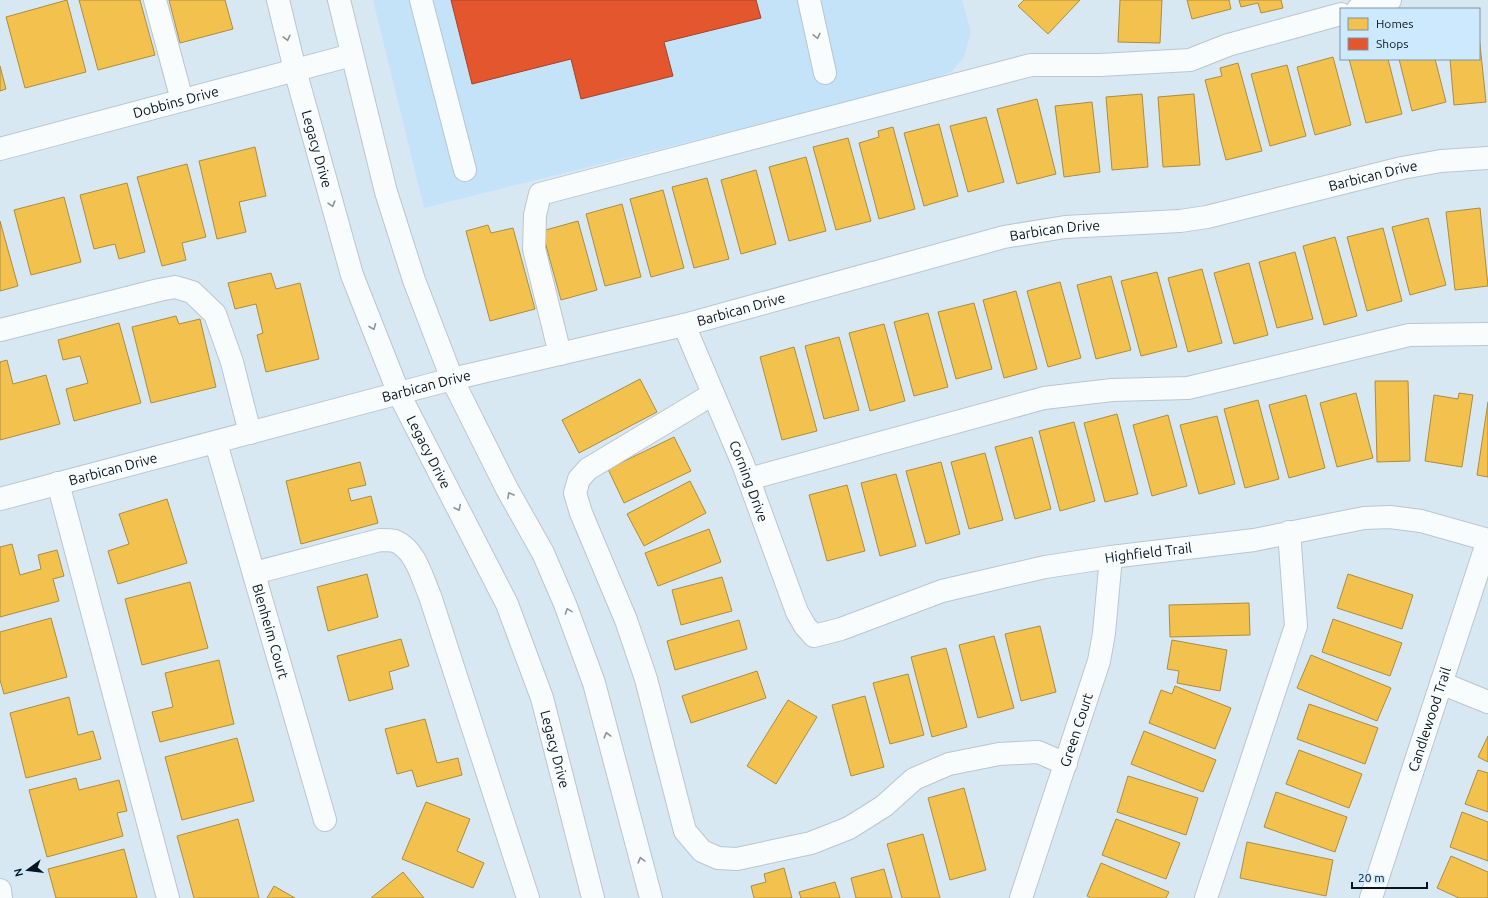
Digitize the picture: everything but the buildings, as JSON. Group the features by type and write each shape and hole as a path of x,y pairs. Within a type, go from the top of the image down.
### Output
{"street":[{"path":"155,0 182,100"},
{"name":"Legacy Drive","path":"278,0 295,70 352,275 399,394 507,604 542,698 594,898"},
{"path":"339,0 386,192 414,280 452,379 507,489 543,553 565,604 594,683 651,898"},
{"path":"421,0 465,170"},
{"path":"809,0 825,73"},
{"path":"1362,8 1390,0"},
{"path":"560,354 534,249 535,215 540,194 1031,65 1100,65 1190,60 1228,44 1340,14"},
{"name":"Dobbins Drive","path":"0,149 352,55"},
{"name":"Barbican Drive","path":"0,499 216,443 452,379 684,325 1004,237 1064,227 1180,221 1207,217 1402,168 1441,161 1488,158"},
{"path":"0,330 159,290 175,287 192,292 215,314 232,362 250,433"},
{"name":"Corning Drive","path":"684,325 749,479 797,612 805,626 814,636"},
{"path":"749,479 1044,398 1112,390 1188,388 1409,335 1488,334"},
{"path":"713,394 588,469 579,479 575,493 580,513 626,620 646,679 685,831 702,851 718,858 737,859 811,843 849,828 884,806 914,779 949,764 999,754 1038,752 1066,764"},
{"name":"Blenheim Court","path":"216,443 325,820"},
{"path":"58,483 168,898"},
{"name":"Highfield Trail","path":"814,636 841,629 942,591 1045,567 1111,557 1254,540 1364,518 1390,517 1421,521 1488,540"},
{"path":"1206,898 1296,626 1289,532"},
{"path":"254,573 380,540 395,541 406,548 416,561 430,596 528,898"},
{"name":"Candlewood Trail","path":"1371,898 1488,540"},
{"name":"Green Court","path":"1021,898 1099,661 1104,633 1111,557"},
{"path":"1441,683 1488,702"},
{"path":"0,890 1,898"}],"shaded area":[{"path":"373,0 962,0 971,32 964,57 952,71 928,82 424,208"}]}
